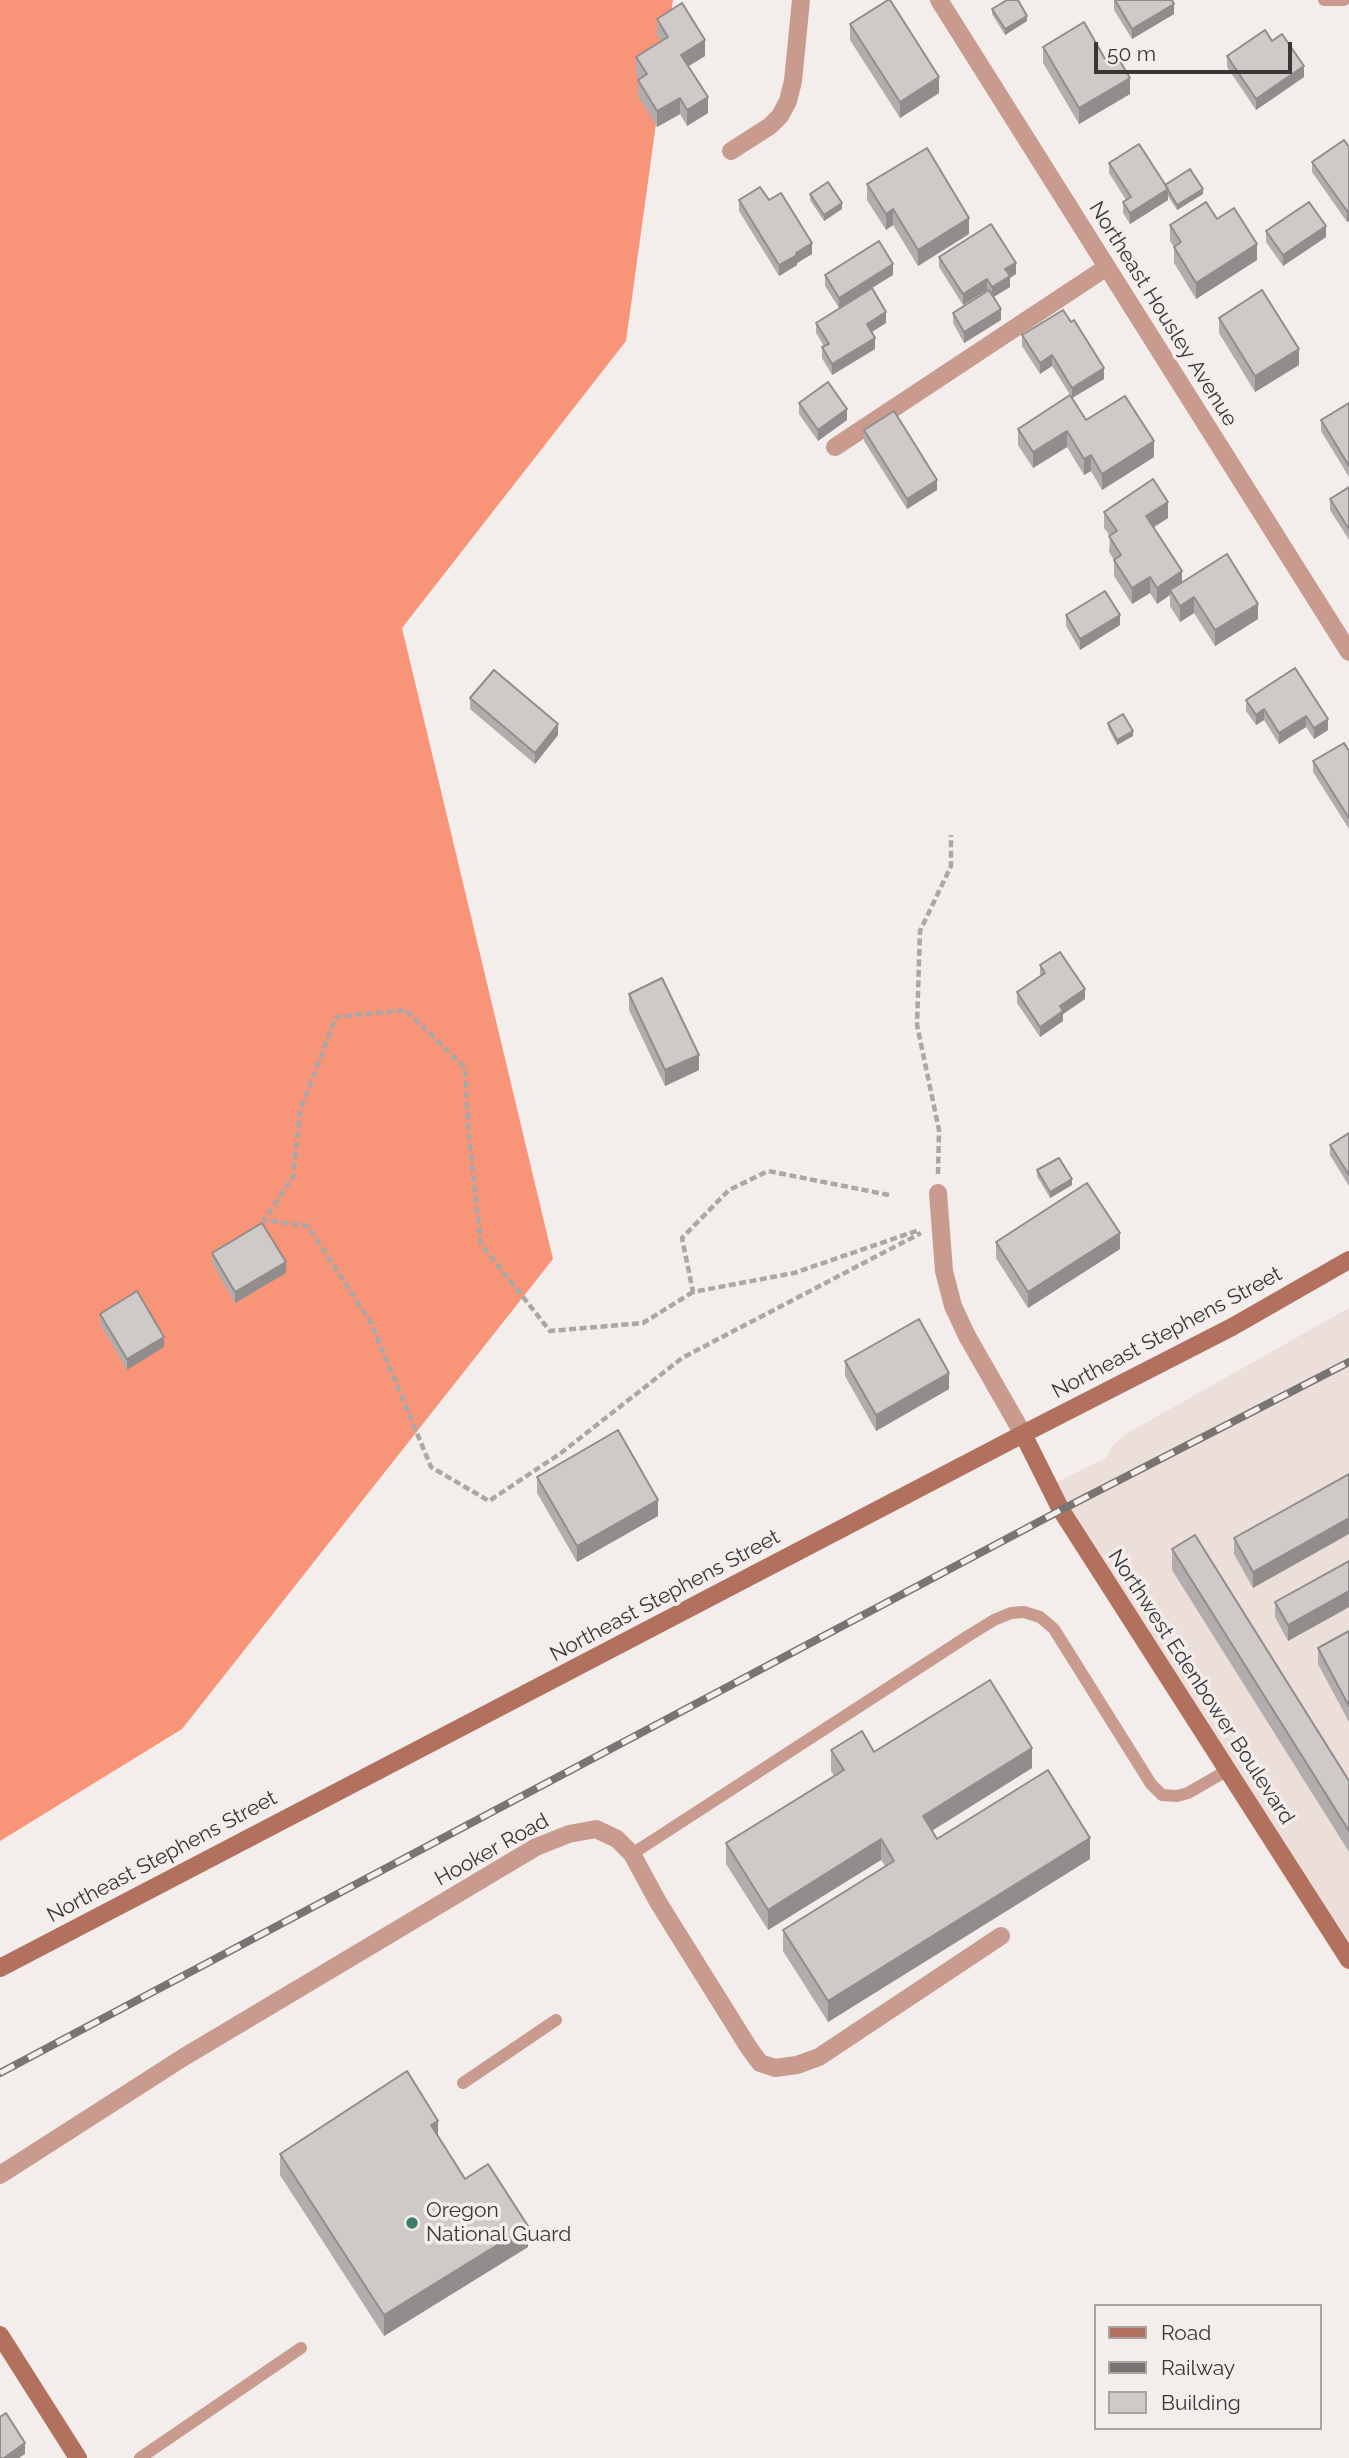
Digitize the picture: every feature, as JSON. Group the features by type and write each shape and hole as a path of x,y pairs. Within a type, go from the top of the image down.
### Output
{"main road":[{"name":"Northeast Stephens Street","path":"0,1968 1023,1434 1220,1334 1349,1260"},
{"name":"Northwest Edenbower Boulevard","path":"1023,1434 1061,1510 1349,1960"},
{"path":"0,2335 78,2458"}],"street":[{"path":"731,151 771,126 788,101 793,81 801,0"},
{"name":"Northeast Housley Avenue","path":"939,0 1349,652"},
{"path":"835,447 1107,267"},
{"path":"938,1193 944,1271 953,1306 967,1336 1023,1434"},
{"name":"Hooker Road","path":"0,2175 184,2057 536,1847 569,1834 596,1829 617,1839 632,1854 658,1902 749,2048 760,2063 775,2068 797,2066 819,2057 1001,1936"}],"lane":[{"path":"1324,0 1344,0"},
{"path":"632,1854 968,1636 994,1620 1012,1613 1024,1612 1040,1617 1054,1629 1151,1784 1162,1796 1188,1793 1228,1770"},
{"path":"463,2082 555,2020"},
{"path":"140,2458 301,2348"}],"path":[{"path":"938,1193 939,1130 917,1025 920,931 951,866 951,835"},
{"path":"406,1010 465,1068 469,1138 481,1244 550,1331 643,1322 693,1292 794,1273 940,1223 682,1358 561,1453 489,1501 432,1467 371,1323 308,1226 264,1220 293,1177 300,1111 336,1017 406,1010"},
{"path":"693,1292 681,1238 729,1190 768,1171 890,1195"}],"shaded area":[{"path":"0,0 673,0 626,341 402,628 553,1259 182,1729 0,1841"},
{"path":"1349,1308 1349,1950 1049,1486 1106,1458 1111,1448 1124,1435"}],"building":[{"path":"888,0 939,77 900,102 850,24"},
{"path":"1007,0 1018,0 1027,16 1005,29 992,9"},
{"path":"1115,0 1172,0 1174,4 1132,29"},
{"path":"682,3 705,40 681,55 708,97 687,110 680,98 657,111 638,80 647,74 636,57 668,37 657,19"},
{"path":"1084,22 1105,59 1115,53 1130,78 1079,108 1043,47"},
{"path":"1265,30 1272,41 1282,34 1304,66 1256,99 1227,56"},
{"path":"1344,140 1349,147 1347,211 1312,162"},
{"path":"1139,144 1168,189 1130,213 1123,202 1131,197 1109,163"},
{"path":"927,148 969,218 918,250 893,209 886,214 867,184"},
{"path":"1190,169 1203,189 1177,205 1165,185"},
{"path":"828,182 842,203 824,215 810,194"},
{"path":"760,187 769,200 781,193 812,243 779,265 739,200"},
{"path":"1206,202 1217,219 1234,208 1257,244 1196,283 1174,247 1181,242 1170,225"},
{"path":"1309,202 1326,226 1283,255 1266,231"},
{"path":"991,224 1016,263 1005,269 1010,276 992,287 987,279 963,294 939,257"},
{"path":"879,241 893,264 839,298 825,275"},
{"path":"872,288 886,312 867,324 875,338 832,364 822,347 829,344 816,323"},
{"path":"989,290 1001,309 964,332 953,313"},
{"path":"1262,290 1299,349 1255,376 1219,318"},
{"path":"1063,310 1071,322 1074,320 1104,368 1072,388 1052,355 1040,363 1022,335"},
{"path":"828,382 847,409 818,430 799,403"},
{"path":"1070,395 1086,420 1125,396 1154,441 1102,474 1091,455 1084,459 1067,431 1033,452 1018,429"},
{"path":"1349,403 1349,466 1321,420"},
{"path":"894,411 937,480 907,499 864,430"},
{"path":"1153,479 1168,502 1146,516 1182,571 1157,588 1150,577 1132,588 1114,560 1121,555 1109,536 1117,531 1104,512"},
{"path":"1349,487 1349,529 1330,499"},
{"path":"1227,554 1258,604 1215,630 1194,597 1180,606 1170,590"},
{"path":"1105,591 1120,615 1080,639 1066,615"},
{"path":"1295,668 1328,719 1314,728 1306,716 1279,733 1264,709 1256,715 1246,700"},
{"path":"494,670 558,724 535,753 470,698"},
{"path":"1123,714 1133,731 1117,740 1108,723"},
{"path":"1344,743 1349,751 1349,818 1313,761"},
{"path":"1060,952 1085,989 1060,1006 1063,1011 1040,1027 1017,992 1045,973 1040,965"},
{"path":"662,978 699,1055 665,1070 629,994"},
{"path":"1349,1133 1349,1175 1330,1145"},
{"path":"1059,1158 1072,1179 1050,1192 1037,1170"},
{"path":"1087,1183 1120,1233 1028,1292 996,1242"},
{"path":"262,1223 286,1262 235,1292 212,1253"},
{"path":"137,1291 164,1337 127,1359 100,1314"},
{"path":"919,1319 949,1373 876,1415 845,1361"},
{"path":"618,1430 658,1500 577,1546 537,1477"},
{"path":"1349,1474 1349,1518 1253,1572 1234,1538"},
{"path":"1195,1535 1349,1781 1349,1831 1172,1549"},
{"path":"1349,1561 1349,1591 1288,1625 1275,1602"},
{"path":"1349,1631 1349,1706 1318,1648"},
{"path":"990,1680 1032,1748 923,1816 937,1839 1048,1770 1090,1838 828,2001 783,1930 894,1861 881,1839 768,1910 726,1843 844,1770 831,1750 862,1731 874,1752"},
{"name":"Oregon National Guard","path":"407,2071 438,2121 431,2125 465,2179 488,2164 528,2226 384,2315 280,2154"},
{"path":"6,2413 25,2443 0,2458 0,2417"}],"railway":[{"path":"0,2073 1061,1510 1349,1362"}],"place":[{"name":"Oregon National Guard","path":"412,2223"}]}
